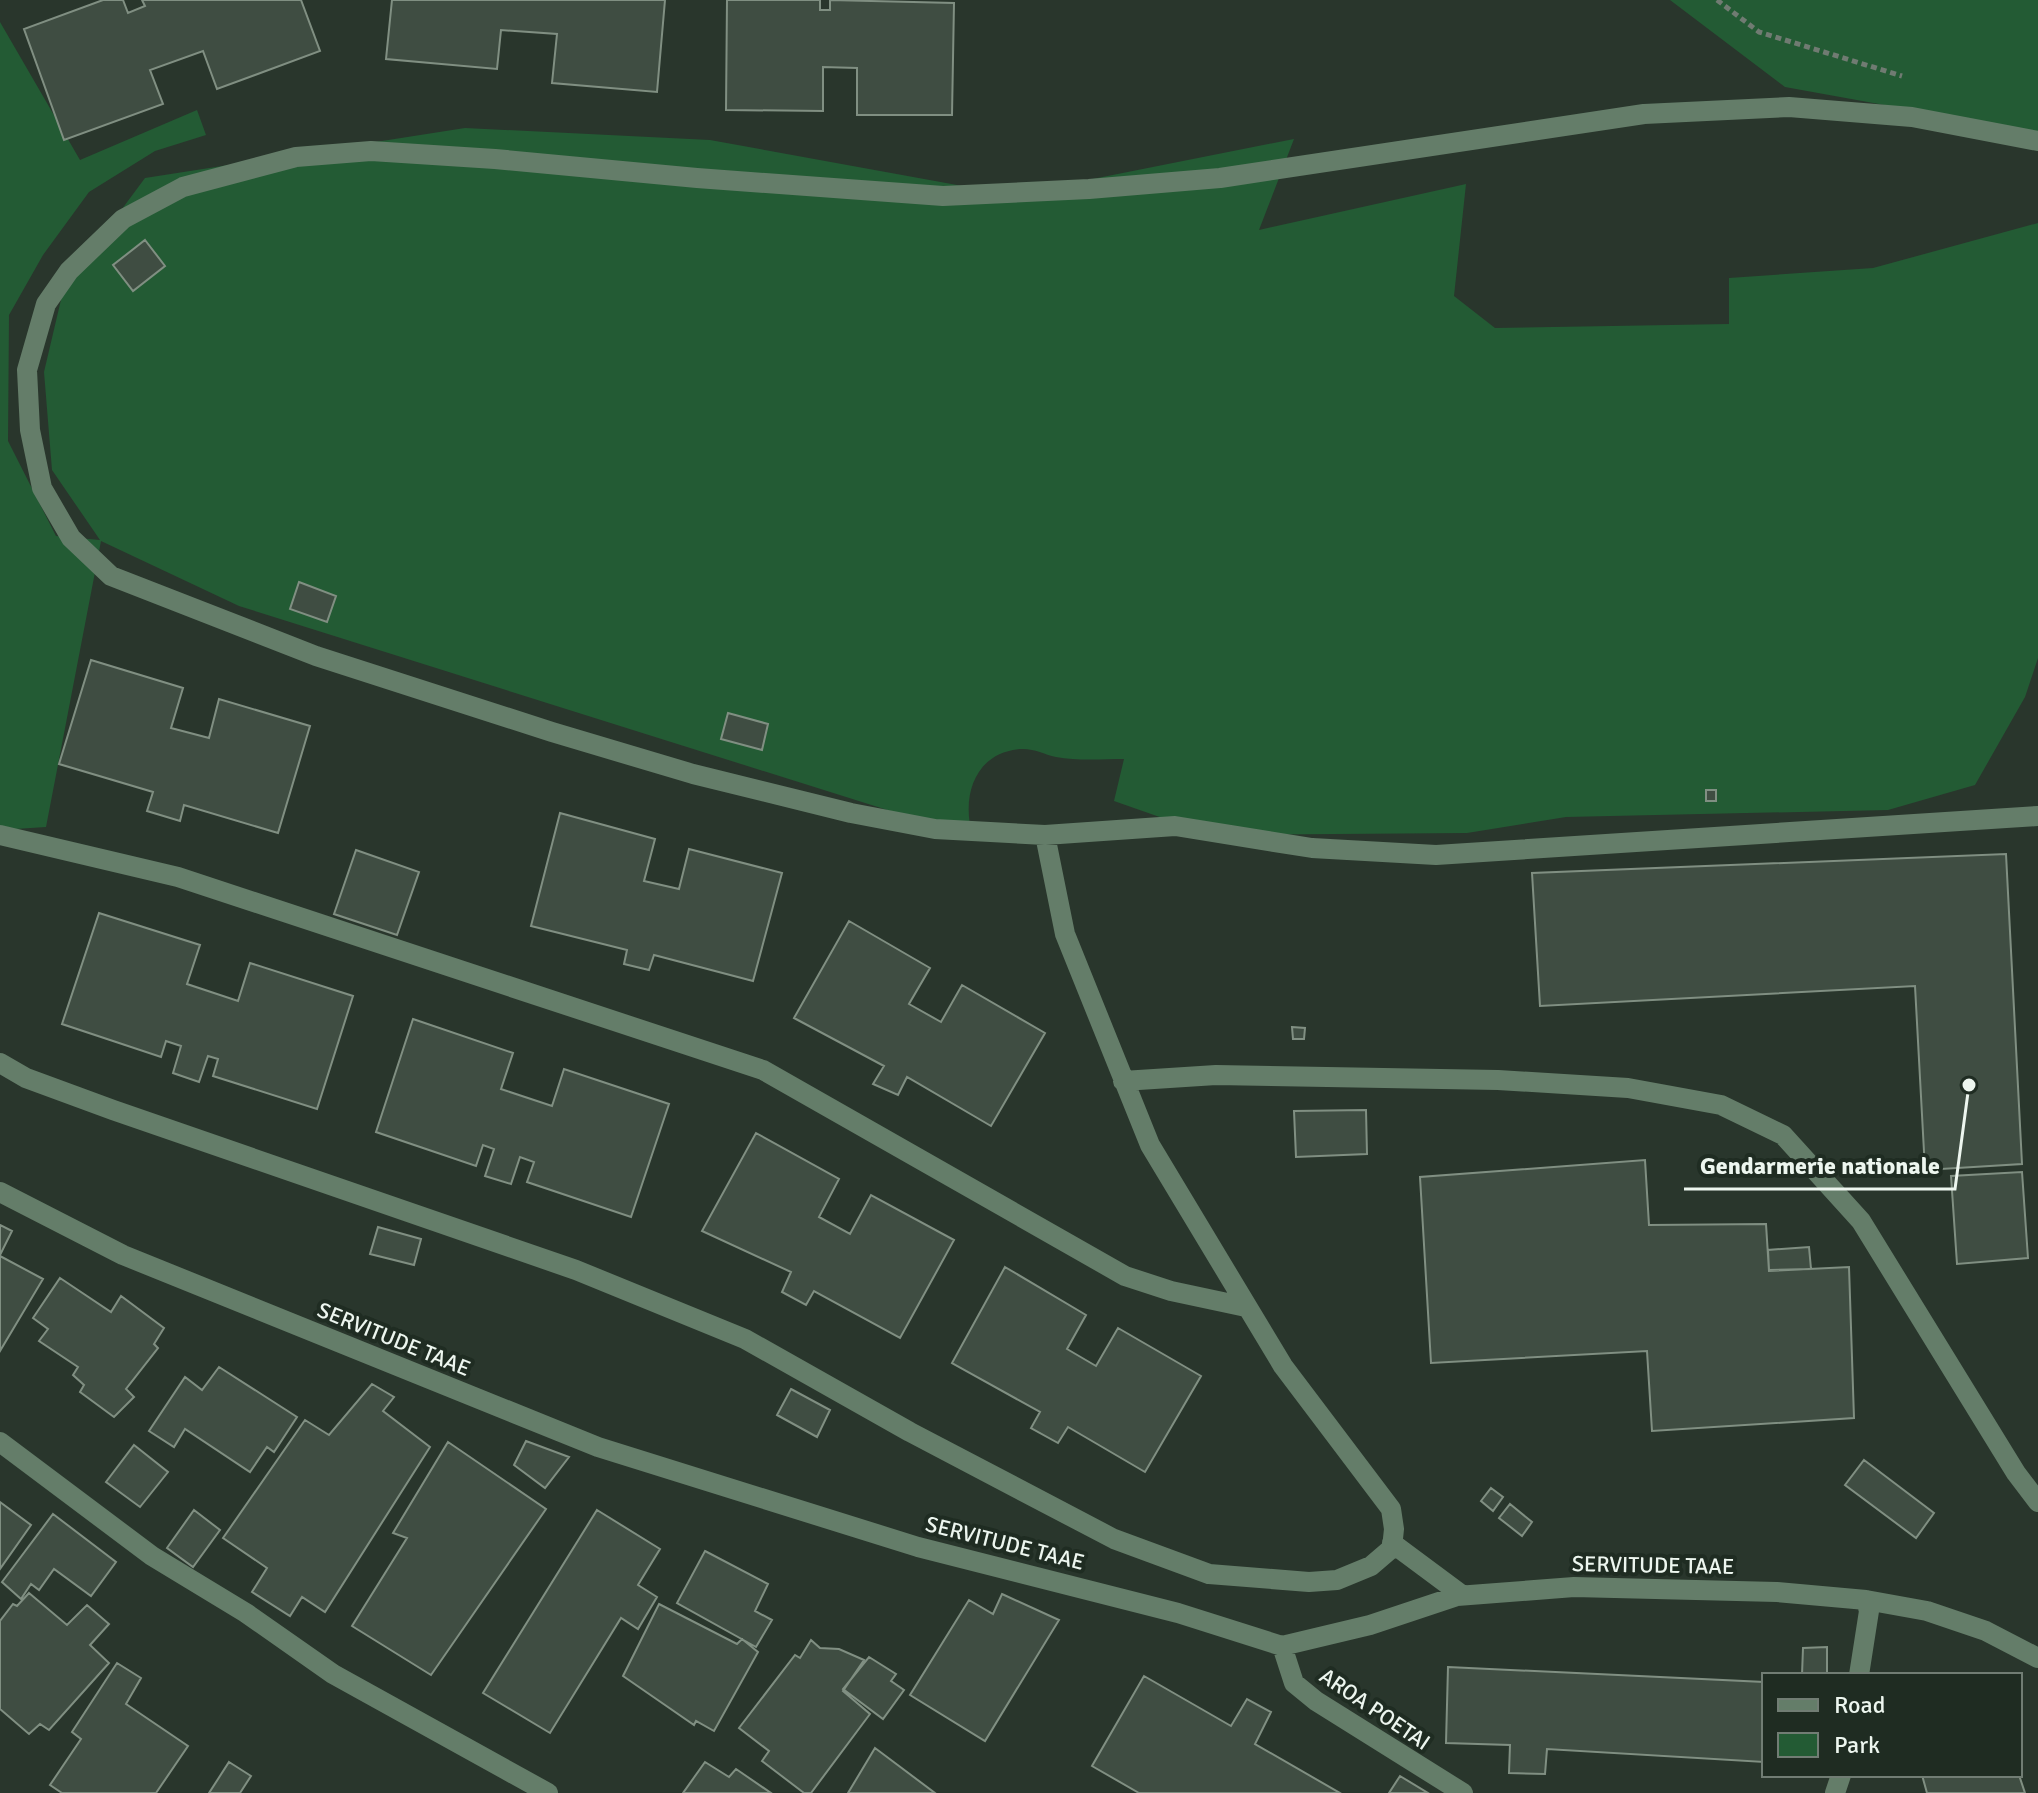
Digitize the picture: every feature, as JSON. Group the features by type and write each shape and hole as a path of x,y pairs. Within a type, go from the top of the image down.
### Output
{"street":[{"path":"2038,141 1912,117 1789,107 1644,114 1220,178 1089,189 943,196 371,151 296,157 183,187 123,219 69,271 46,304 27,370 30,430 42,488 71,538 111,576 316,656 693,774 935,829 1045,835 1175,826 1312,848 1436,855 2038,816"},
{"path":"0,835 178,877 763,1070 1125,1276 1171,1291 1246,1307"},
{"path":"0,1063 26,1078 113,1110 576,1270 745,1339 910,1432 1114,1539 1209,1574 1309,1582 1337,1580 1371,1566 1392,1548 1391,1509 1283,1366 1150,1145 1065,934 1045,835"},
{"path":"1123,1081 1216,1075 1498,1080 1628,1088 1721,1105 1783,1135 1861,1221 2016,1473 2038,1502"},
{"name":"SERVITUDE TAAE","path":"0,1192 123,1255 598,1447 918,1547 1178,1613 1282,1646 1370,1625 1462,1595 1574,1587 1777,1592 1866,1600 1927,1611 1986,1631 2038,1658"},
{"path":"0,1442 152,1556 246,1613 333,1674 548,1793"},
{"path":"1392,1543 1462,1595"},
{"path":"1859,1673 1869,1611 1866,1600"},
{"name":"AROA POETAI","path":"1282,1646 1294,1683 1316,1701 1463,1793"}],"path":[{"path":"1717,0 1759,32 1910,79"}],"green space":[{"path":"1670,0 2038,0 2038,151 1912,110 1785,87"},
{"path":"0,22 80,160 197,110 206,135 155,151 89,192 43,255 9,315 8,441 56,536 100,540 52,470 44,372 64,287 145,178 465,128 710,140 1012,195 1294,139 1259,230 1466,184 1454,296 1495,328 1729,324 1729,278 1873,268 2038,223 2038,658 2025,697 1975,785 1888,810 1566,817 1467,833 1211,835 1114,801 1124,759 1064,758 1020,749 991,759 974,780 969,808 973,837 239,606 101,541 46,827 0,830"}],"building":[{"path":"103,0 123,0 128,13 145,6 142,0 301,0 320,51 217,89 203,51 150,70 163,104 64,140 24,29"},
{"path":"392,0 665,0 657,92 552,83 557,34 501,30 497,69 386,59"},
{"path":"727,0 820,0 820,10 830,10 830,0 954,3 952,115 857,115 857,68 823,67 823,111 726,110"},
{"path":"145,240 165,266 133,291 113,265"},
{"path":"299,582 336,596 327,622 290,609"},
{"path":"91,660 183,688 171,728 209,738 219,699 310,726 278,833 184,805 180,821 147,811 153,792 59,764"},
{"path":"728,713 768,724 762,750 721,739"},
{"path":"1706,790 1716,790 1716,801 1706,801"},
{"path":"560,813 655,839 644,881 679,889 689,849 782,873 753,981 654,955 649,970 624,964 627,950 531,926"},
{"path":"356,850 419,872 397,935 334,914"},
{"path":"2006,854 2022,1164 1925,1170 1915,986 1540,1006 1532,873"},
{"path":"99,913 200,945 187,984 238,1001 250,963 353,996 317,1109 213,1076 218,1059 208,1056 199,1082 173,1073 181,1046 166,1041 161,1057 62,1024"},
{"path":"849,921 930,968 909,1004 941,1022 962,985 1045,1033 991,1126 907,1077 898,1095 873,1084 884,1066 794,1018"},
{"path":"413,1019 513,1053 501,1089 552,1106 564,1069 669,1104 631,1217 527,1182 534,1162 520,1157 511,1184 485,1176 494,1149 483,1145 476,1166 376,1132"},
{"path":"1292,1027 1305,1028 1304,1039 1293,1039"},
{"path":"1366,1110 1367,1154 1296,1157 1294,1111"},
{"path":"756,1133 839,1179 819,1217 850,1234 871,1195 954,1240 900,1338 814,1291 806,1305 782,1292 791,1272 702,1231"},
{"path":"1645,1160 1649,1225 1766,1224 1769,1271 1849,1267 1854,1418 1652,1431 1647,1351 1431,1363 1420,1177"},
{"path":"2022,1172 2028,1258 1957,1264 1951,1176"},
{"path":"0,1225 12,1231 0,1255"},
{"path":"378,1227 421,1239 414,1265 370,1254"},
{"path":"1809,1247 1811,1269 1769,1270 1768,1250"},
{"path":"0,1256 43,1279 0,1351"},
{"path":"1005,1267 1086,1315 1067,1349 1096,1366 1118,1328 1201,1376 1145,1472 1068,1427 1058,1443 1031,1428 1040,1412 952,1363"},
{"path":"60,1278 111,1312 121,1296 164,1328 154,1344 158,1348 126,1389 134,1397 114,1417 80,1392 84,1385 73,1375 78,1367 39,1341 48,1329 33,1318"},
{"path":"219,1367 297,1417 274,1452 267,1447 250,1472 185,1429 174,1447 149,1431 185,1377 202,1390"},
{"path":"372,1384 394,1397 383,1411 430,1447 325,1612 302,1597 290,1616 252,1592 267,1568 223,1538 305,1420 329,1435"},
{"path":"791,1389 830,1410 817,1437 777,1415"},
{"path":"526,1441 569,1457 545,1488 514,1465"},
{"path":"448,1442 546,1509 431,1675 352,1626 407,1538 393,1533"},
{"path":"134,1445 168,1472 140,1507 106,1482"},
{"path":"1864,1460 1934,1513 1916,1538 1845,1485"},
{"path":"1491,1488 1503,1497 1493,1511 1481,1501"},
{"path":"0,1502 31,1525 0,1569"},
{"path":"1510,1504 1532,1522 1522,1536 1499,1518"},
{"path":"194,1510 220,1530 193,1567 167,1548"},
{"path":"597,1510 660,1549 638,1585 657,1597 638,1629 621,1618 550,1733 483,1693"},
{"path":"53,1514 116,1562 91,1596 54,1569 39,1590 31,1584 21,1599 2,1582"},
{"path":"705,1551 768,1584 755,1611 772,1620 756,1647 677,1603"},
{"path":"29,1593 67,1625 87,1605 109,1624 90,1645 109,1663 49,1730 40,1724 29,1734 0,1709 0,1621 13,1604 17,1606"},
{"path":"1002,1594 1059,1620 985,1741 910,1695 969,1600 993,1614"},
{"path":"659,1604 737,1644 742,1639 758,1652 714,1731 696,1721 694,1725 623,1676"},
{"path":"811,1640 820,1648 839,1649 864,1660 843,1691 870,1714 811,1793 804,1793 762,1761 769,1751 739,1728 795,1655 800,1658"},
{"path":"1827,1647 1827,1673 1802,1673 1803,1648"},
{"path":"869,1657 896,1674 891,1681 904,1690 883,1719 843,1689"},
{"path":"117,1663 141,1678 126,1704 188,1746 156,1793 62,1793 50,1785 81,1739 72,1732"},
{"path":"1448,1667 1762,1682 1762,1762 1547,1749 1545,1774 1509,1773 1510,1745 1446,1743"},
{"path":"1144,1676 1231,1726 1247,1699 1271,1712 1255,1744 1340,1793 1139,1793 1092,1766"},
{"path":"875,1748 935,1793 848,1793"},
{"path":"229,1762 251,1776 240,1793 209,1793"},
{"path":"705,1762 729,1777 736,1769 771,1793 683,1793"},
{"path":"1400,1776 1428,1793 1389,1793"},
{"path":"1923,1777 2020,1777 2025,1793 1927,1793"}],"place":[{"name":"Gendarmerie nationale","path":"1969,1085"}]}
